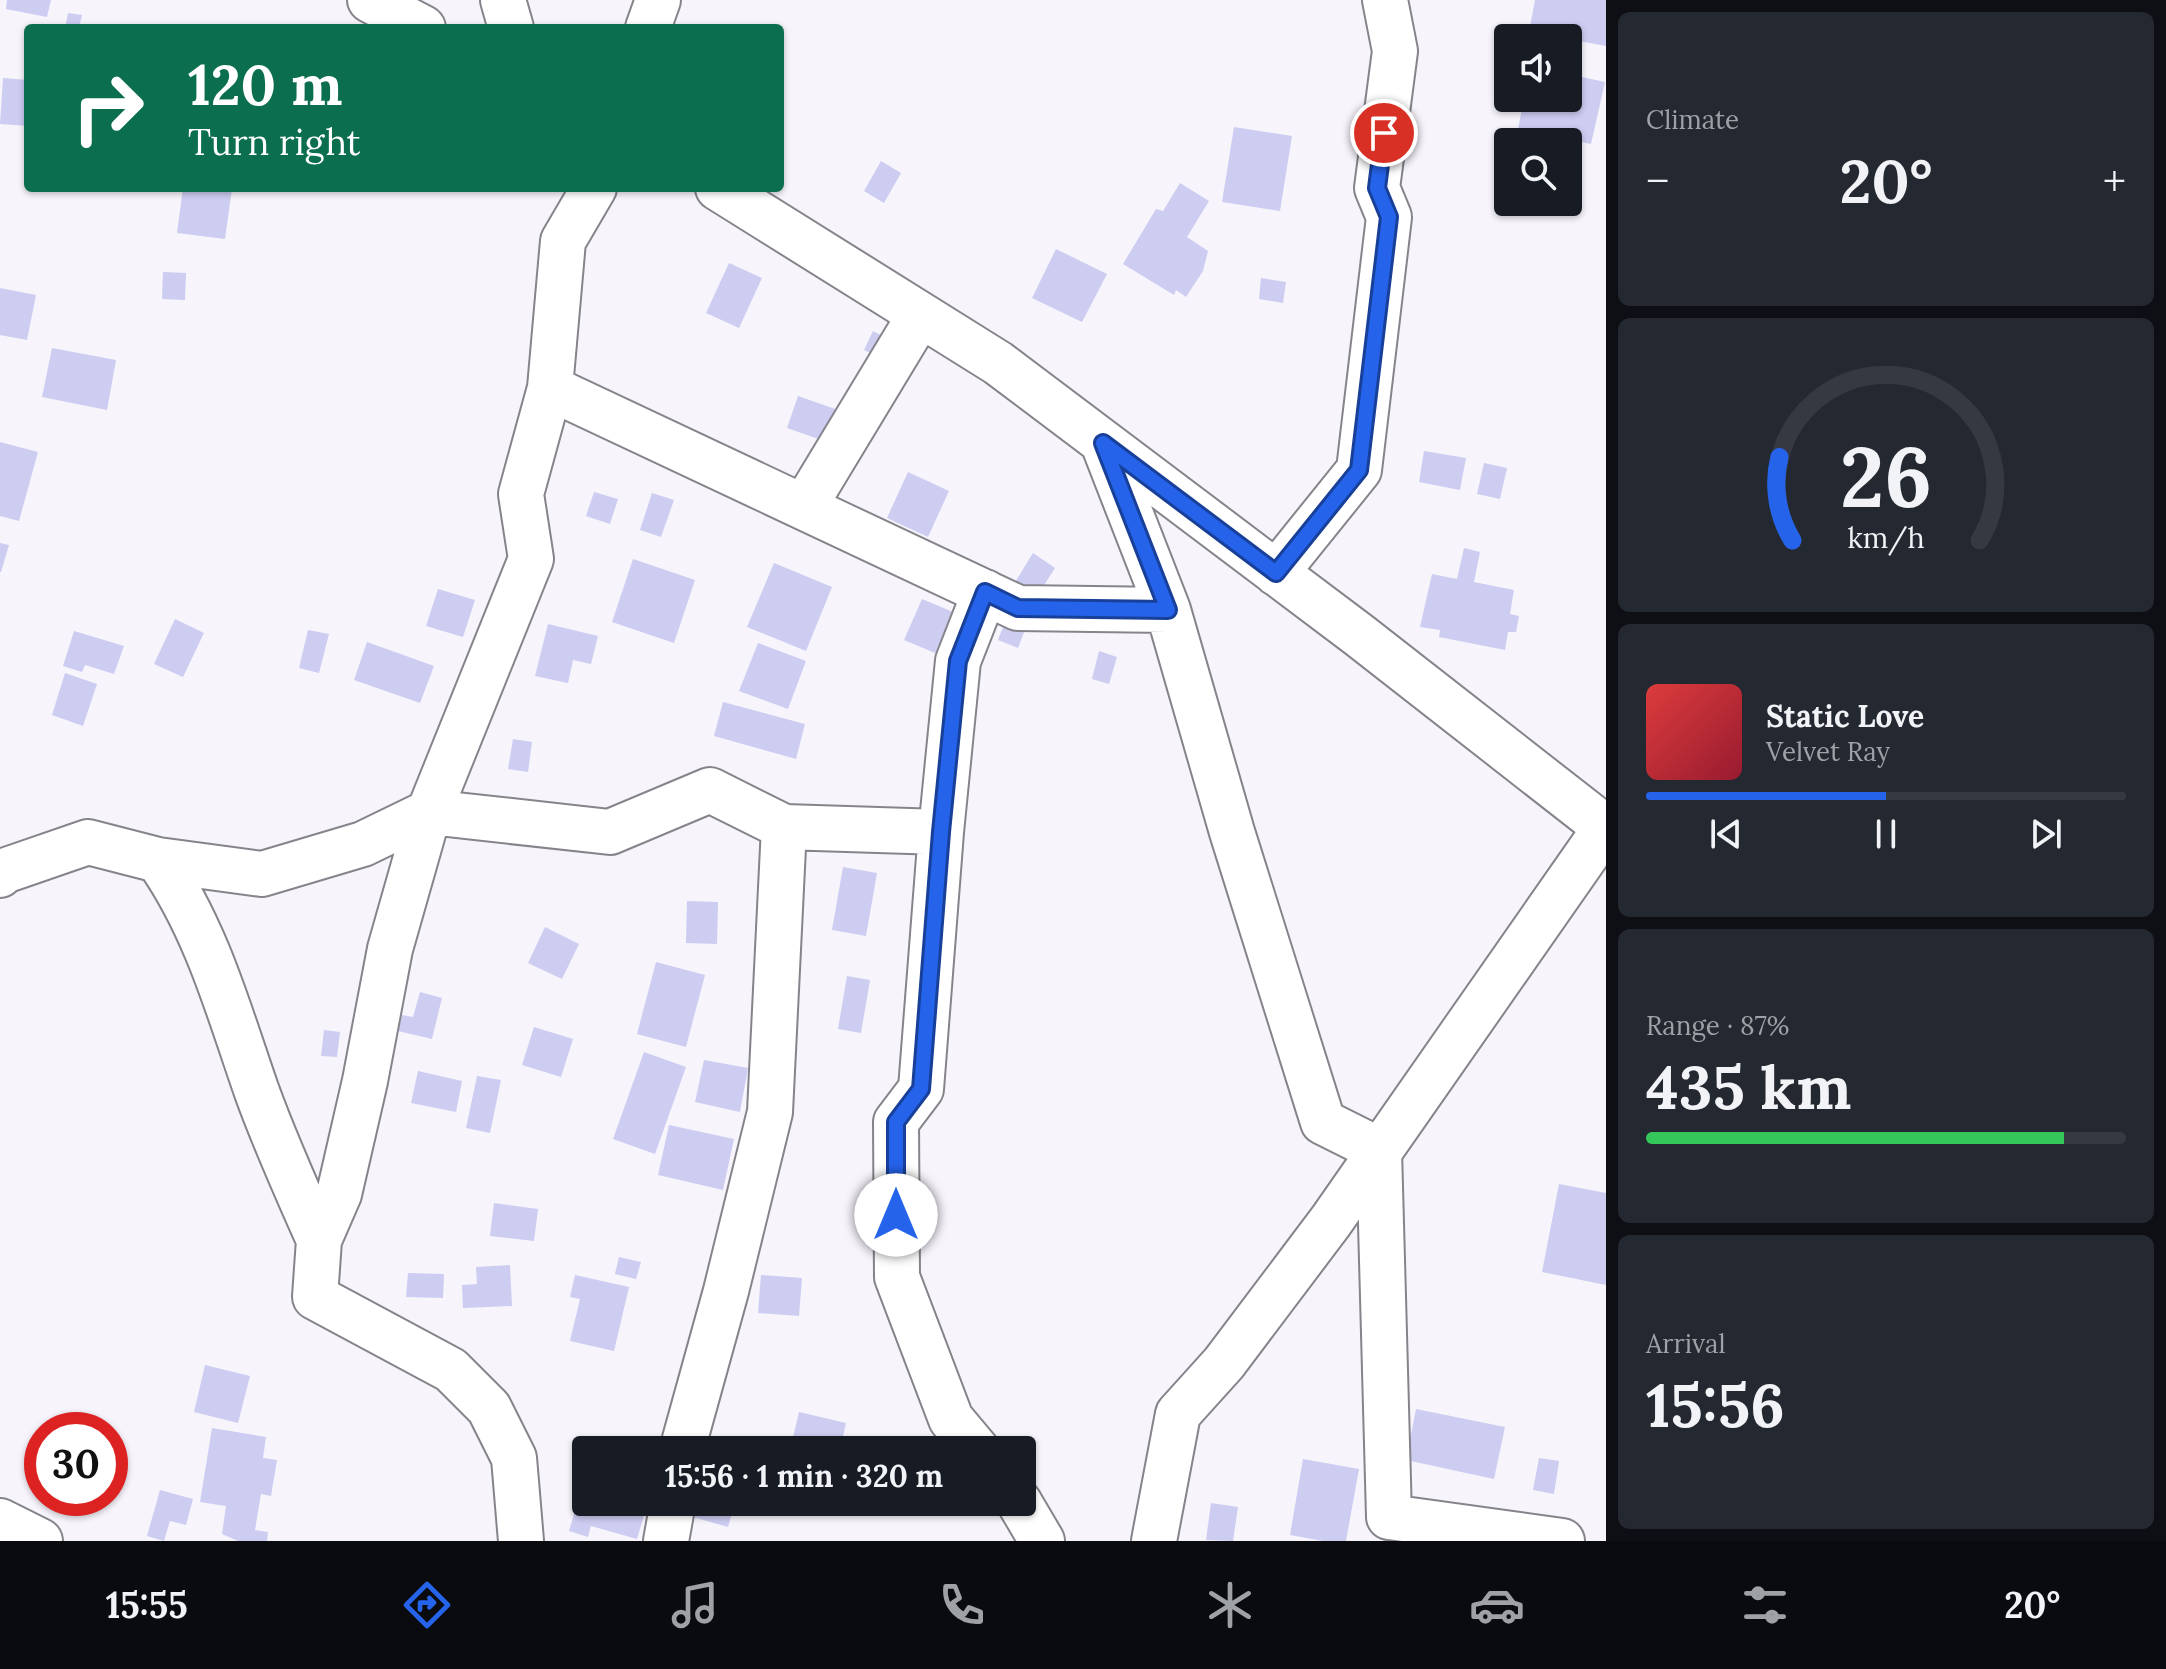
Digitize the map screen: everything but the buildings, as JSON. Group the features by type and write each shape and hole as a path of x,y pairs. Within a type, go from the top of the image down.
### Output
{"street":[{"path":"370,0 415,24"},
{"path":"503,0 510,24"},
{"path":"649,24 658,0"},
{"path":"1276,573 1359,470 1389,217 1377,188 1395,51 1385,0"},
{"path":"521,1541 514,1458 489,1408 451,1370 315,1297 319,1240 339,1194 365,1081 390,949 429,812 531,559 521,494 550,388 563,241 592,192"},
{"path":"724,192 998,363 1606,827 1331,1221 1242,1339 1178,1414 1154,1541"},
{"path":"804,507 920,315"},
{"path":"550,388 1018,608 1168,610"},
{"path":"1103,443 1168,610 1232,832 1323,1122 1379,1150"},
{"path":"965,1436 951,1419 897,1277 896,1122 921,1089 958,661 985,592"},
{"path":"0,875 88,842 158,860 262,874 363,844 429,812 610,832 710,790 784,827 941,832"},
{"path":"686,1436 770,1112 784,827"},
{"path":"158,860 180,892 217,971 258,1093 319,1240"},
{"path":"1379,1150 1389,1517"},
{"path":"666,1541 670,1516"},
{"path":"1027,1516 1042,1541"},
{"path":"1389,1517 1446,1541"},
{"path":"1389,1517 1562,1541"}],"route":[{"path":"896,1215 896,1122 921,1089 958,661 985,592 1018,608 1168,610 1103,443 1276,573 1359,470 1389,217 1377,188 1384,133"}]}
